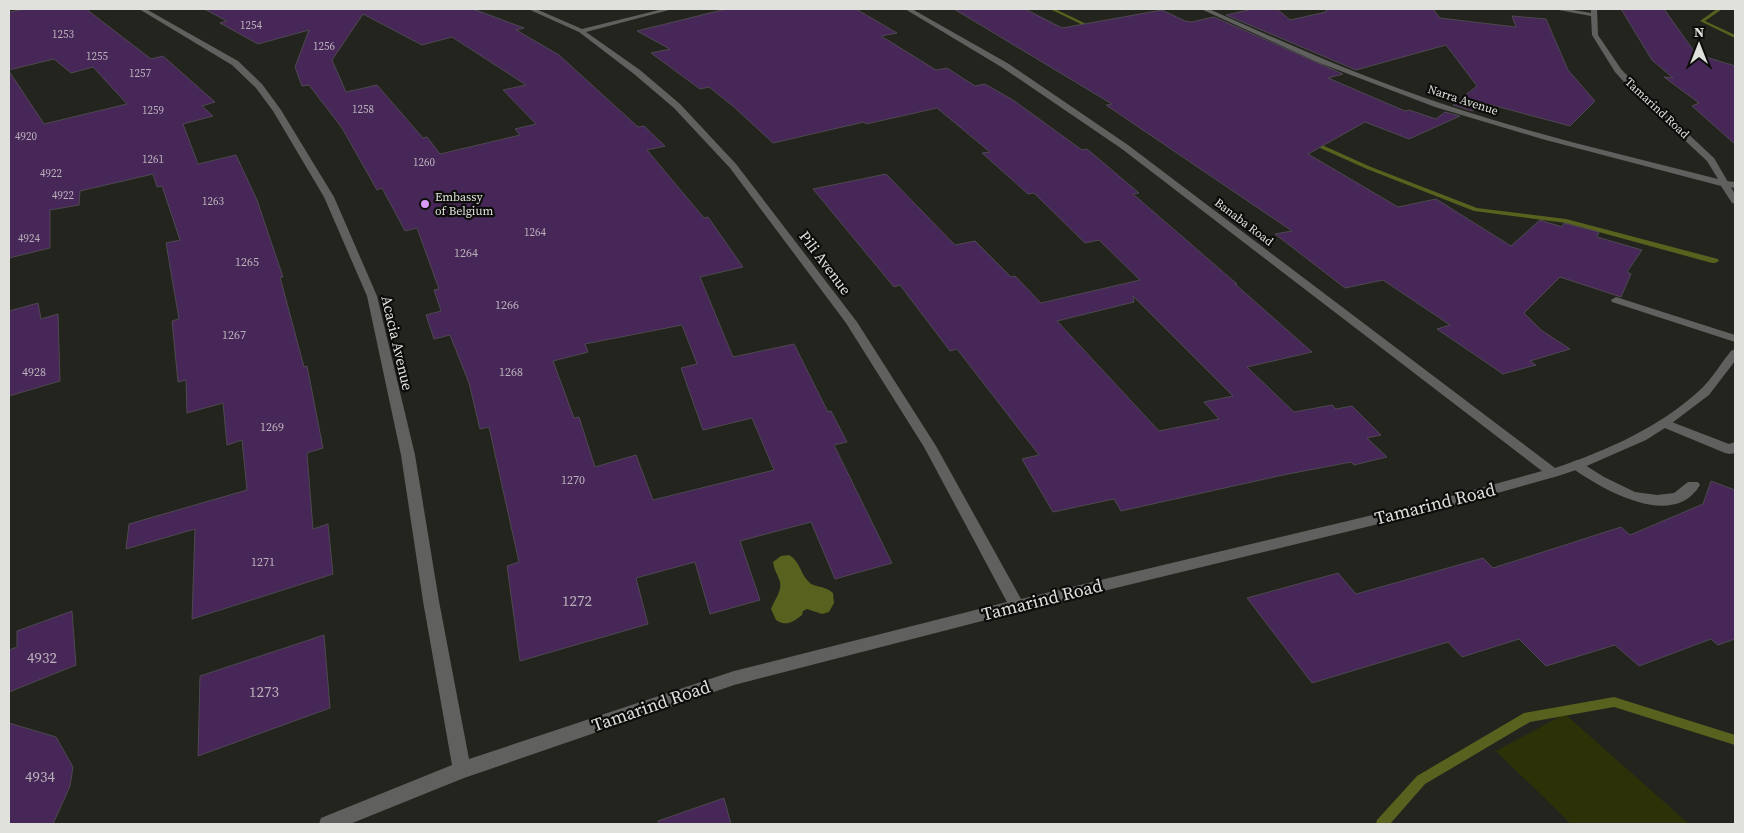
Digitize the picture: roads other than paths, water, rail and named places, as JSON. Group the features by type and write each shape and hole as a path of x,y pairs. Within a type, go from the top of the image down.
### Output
{"street":[{"name":"Acacia Avenue","path":"142,9 235,63 259,86 277,110 329,197 372,296 408,455 431,601 462,770"},
{"name":"Pili Avenue","path":"531,9 581,31 637,72 677,106 733,166 851,322 930,446 1017,606"},
{"path":"581,31 670,9"},
{"name":"Banaba Road","path":"908,9 1006,66 1126,147 1553,473"},
{"name":"Narra Avenue","path":"1204,9 1294,50 1382,85 1440,105 1517,129 1731,184"},
{"path":"1556,9 1594,12"},
{"name":"Tamarind Road","path":"1594,12 1595,35 1618,70 1636,90 1711,160 1731,184 1735,201"},
{"path":"1616,300 1735,339"},
{"name":"Tamarind Road","path":"328,824 462,770 734,678 1017,606 1444,503 1553,473 1577,465 1641,437 1664,423 1705,392 1733,361"},
{"path":"1664,423 1734,450"},
{"path":"1577,465 1599,480 1632,496 1678,498 1692,485"}],"waterway":[{"path":"1052,9 1095,29"},
{"path":"1720,9 1702,21 1735,37"},
{"path":"1311,142 1369,168 1476,210 1566,221 1715,261"},
{"path":"1382,824 1421,780 1528,717 1614,702 1735,740"}],"place":[{"name":"Embassy of Belgium","path":"425,204"}]}
